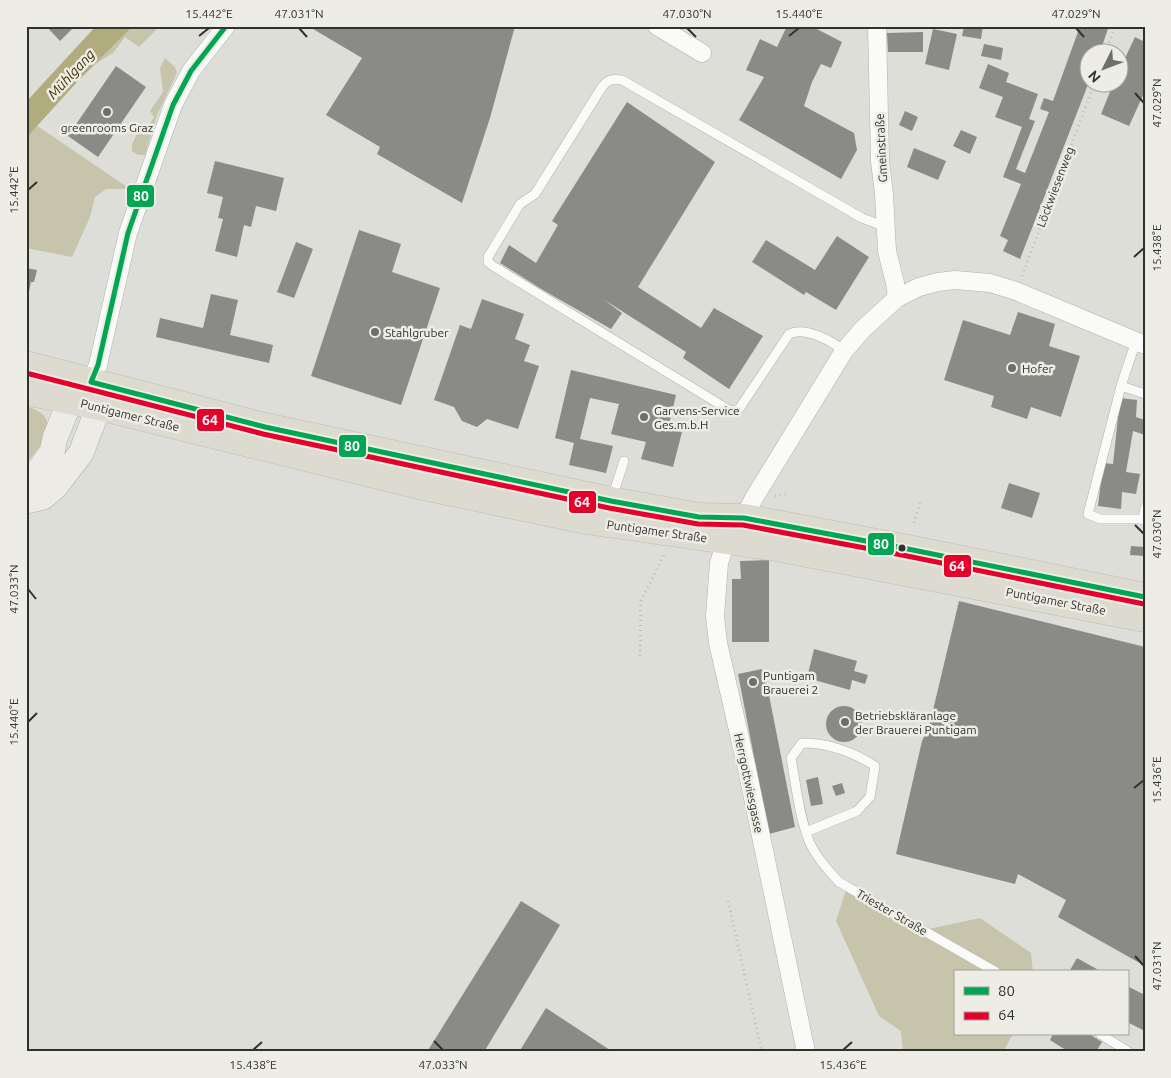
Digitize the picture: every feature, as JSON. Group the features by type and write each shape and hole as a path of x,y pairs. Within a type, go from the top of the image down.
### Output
{"main road":[{"name":"Puntigamer Straße","path":"26,365 95,394 418,485 586,520 776,547 1145,618"},
{"name":"Puntigamer Straße","path":"26,391 70,401 95,394 265,427 611,501 699,518 744,518 1145,597"},
{"path":"70,401 55,438 52,452 29,484 27,500 43,496 60,481 81,452 95,394"}],"street":[{"path":"95,394 98,365 128,233 173,105 191,71 226,26"},
{"path":"657,26 702,53"},
{"name":"Gmeinstraße","path":"876,26 880,161 887,250 897,298"},
{"path":"744,518 754,498 844,351 863,329 897,298 919,287 955,280 990,283 1016,291 1141,343"},
{"name":"Herrgottwiesgasse","path":"744,518 726,541 719,563 715,616 718,643 747,769 806,1052"}],"lane":[{"path":"844,351 835,344 808,333 798,332 789,334 740,409 729,410 492,266 488,262 488,257 520,204 535,194 602,87 607,81 613,79 622,80 862,218 886,227"},
{"path":"1141,343 1121,386 1088,514 1100,519 1144,520 1145,508"},
{"path":"1121,386 1145,394"},
{"path":"611,501 624,461"},
{"name":"Triester Straße","path":"806,832 857,811 870,797 875,766 859,756 818,743 802,743 791,758 806,832 810,843 824,866 839,882 993,970"},
{"path":"1103,1036 1128,1052"}],"path":[{"path":"1109,42 1115,26"},
{"name":"Löckwiesenweg","path":"1016,291 1091,92"},
{"path":"914,523 920,503"},
{"path":"640,656 641,602 667,548"},
{"path":"728,901 762,1052"}],"shaded area":[{"path":"133,26 160,26 139,47 125,37 113,53 94,65"},
{"path":"165,58 175,67 177,73 157,115 145,155 138,155 132,151 132,144 138,132 146,130 154,117 150,111 163,92 160,68"},
{"path":"36,125 130,189 106,189 95,197 90,217 72,257 26,248 26,138"},
{"path":"26,406 41,413 48,425 44,439 26,464"},
{"path":"847,887 924,930 980,918 1031,953 1033,970 954,970 954,1036 1012,1036 1003,1052 903,1052 901,1031 879,1016 836,921"}],"water":[{"name":"Mühlgang","path":"96,26 133,26 78,81 26,138 26,102"}],"building":[{"path":"46,26 75,26 60,41"},
{"path":"308,26 515,26 490,118 462,203 377,154 380,147 326,115 362,58"},
{"path":"787,26 811,26 842,42 831,68 821,64 812,82 804,106 854,133 857,150 841,179 739,120 764,77 746,70 760,39 777,47"},
{"path":"964,26 983,26 981,39 962,36"},
{"path":"1080,26 1109,26 1103,42 1078,42 1078,92 1085,92 1020,259 1003,251 1008,240 1000,236 1021,184 1003,177 1022,127 995,117 1003,97 979,88 988,64 1009,73 1006,82 1038,94 1029,119 1035,121 1016,169 1025,173 1049,112 1040,109 1044,98 1053,101"},
{"path":"933,29 957,34 949,70 925,64"},
{"path":"923,32 923,52 888,52 887,33"},
{"path":"1135,37 1145,42 1145,91 1129,126 1101,114 1110,92 1128,92 1128,52"},
{"path":"984,44 1003,48 1001,60 981,56"},
{"name":"greenrooms Graz","path":"116,66 146,87 98,157 68,136"},
{"path":"627,102 715,162 638,287 701,328 714,308 763,336 729,389 683,358 686,352 603,299 622,313 611,329 500,263 509,245 536,263 558,225 552,221"},
{"path":"905,111 918,117 912,131 899,125"},
{"path":"961,130 977,137 970,154 953,146"},
{"path":"914,148 946,161 938,180 907,167"},
{"path":"215,161 284,178 276,211 256,206 251,227 244,225 237,257 215,251 223,219 218,218 223,197 207,193"},
{"name":"Stahlgruber","path":"359,230 401,244 392,272 440,288 401,405 311,376"},
{"path":"837,236 869,257 836,310 806,292 804,295 752,262 766,240 815,270"},
{"path":"296,242 313,249 294,298 277,292"},
{"path":"26,268 37,270 34,282 31,282 27,301"},
{"path":"211,294 238,300 230,335 273,345 269,363 156,337 160,318 203,328"},
{"path":"482,299 524,314 515,339 530,345 524,361 539,366 518,429 487,419 477,427 462,421 454,407 434,400 460,325 471,329"},
{"name":"Hofer","path":"1018,312 1055,324 1049,346 1080,356 1061,417 1031,407 1027,419 991,407 994,396 944,380 963,320 1010,335"},
{"name":"Garvens-Service Ges.m.b.H","path":"571,370 676,395 668,429 682,432 673,467 641,459 646,442 611,434 619,404 590,398 580,439 613,446 606,473 569,465 574,443 555,438"},
{"path":"1120,398 1137,400 1136,417 1145,420 1145,435 1133,431 1126,472 1140,474 1136,494 1122,492 1121,509 1098,506 1103,463 1113,464"},
{"path":"1009,483 1040,493 1032,518 1001,508"},
{"path":"1131,546 1145,547 1145,556 1130,555"},
{"path":"769,560 769,642 732,642 732,579 741,579 740,561"},
{"path":"959,601 1145,647 1145,966 1058,917 1066,900 1018,874 1015,884 896,854 922,741 929,727"},
{"path":"814,649 857,661 854,671 868,675 865,684 852,680 850,690 807,678"},
{"path":"762,669 768,690 795,827 769,834 738,674"},
{"name":"Betriebskläranlage der Brauerei Puntigam","path":"844,706 857,711 862,724 857,737 844,742 831,737 826,724 831,711"},
{"path":"818,777 823,804 811,806 806,780"},
{"path":"842,783 845,793 836,796 832,786"},
{"path":"521,901 560,925 484,1052 427,1052"},
{"path":"1077,958 1098,970 1070,970"},
{"path":"1128,986 1145,995 1145,1031 1128,1022"},
{"path":"546,1008 613,1052 519,1052"},
{"path":"1052,1036 1092,1036 1102,1042 1096,1052 1069,1052 1050,1040"}],"transit line":[{"name":"80","path":"91,382 98,365 128,233 173,105 191,71 226,26"},
{"name":"64","path":"26,373 263,434 609,508 698,524 743,525 1144,604"},
{"name":"80","path":"91,382 265,427 611,501 699,517 744,518 1145,597"}],"place":[{"name":"greenrooms Graz","path":"107,112"},
{"name":"Stahlgruber","path":"375,332"},
{"name":"Hofer","path":"1012,368"},
{"name":"Garvens-Service Ges.m.b.H","path":"644,417"},
{"name":"Puntigam Brauerei 2","path":"753,682"},
{"name":"Betriebskläranlage der Brauerei Puntigam","path":"845,722"}]}
